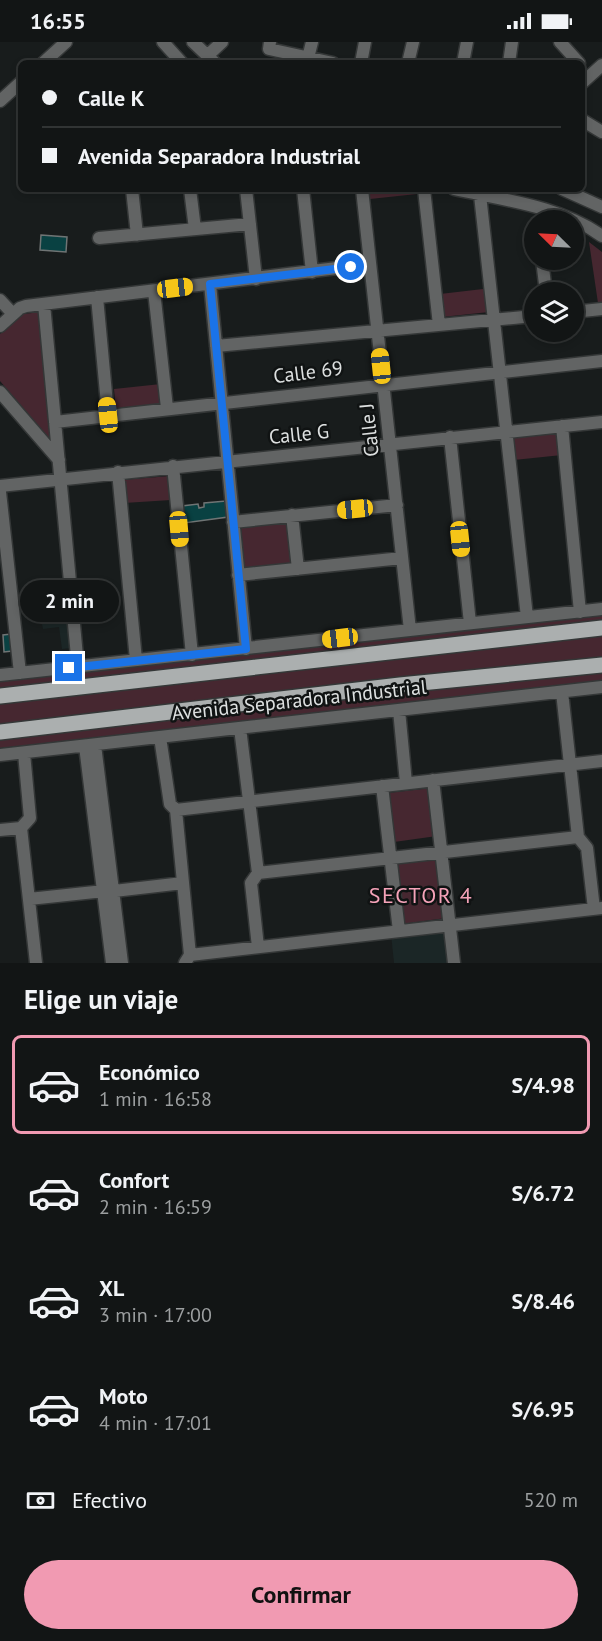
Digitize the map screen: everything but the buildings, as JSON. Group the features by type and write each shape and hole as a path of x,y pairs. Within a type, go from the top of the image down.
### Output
{"main road":[{"name":"Avenida Separadora Industrial","path":"0,696 602,628"},
{"name":"Avenida Separadora Industrial","path":"0,732 602,665"}],"street":[{"path":"163,42 180,60"},
{"path":"193,42 211,60 222,42"},
{"path":"308,58 312,42"},
{"path":"362,60 365,42"},
{"path":"409,60 413,42"},
{"path":"464,60 467,42"},
{"path":"509,60 512,42"},
{"path":"560,42 576,60"},
{"path":"46,60 63,43"},
{"path":"270,46 318,60"},
{"path":"585,75 602,66"},
{"path":"0,101 18,85"},
{"path":"585,122 602,132"},
{"path":"132,192 137,235"},
{"path":"190,192 195,229"},
{"path":"246,192 256,279"},
{"path":"303,192 312,272"},
{"name":"Calle J","path":"362,192 410,630"},
{"path":"424,192 439,325"},
{"path":"467,192 535,207 575,221 602,236"},
{"path":"569,192 602,207"},
{"path":"480,195 527,617"},
{"path":"99,238 250,224"},
{"path":"0,326 13,314 27,306 370,264"},
{"path":"210,284 246,649"},
{"path":"154,291 167,408"},
{"path":"97,297 108,415"},
{"path":"0,300 13,314"},
{"path":"44,304 78,667"},
{"path":"584,311 602,309"},
{"path":"216,346 524,317"},
{"name":"Calle 69","path":"55,422 383,383 602,361"},
{"path":"0,392 59,460"},
{"name":"Calle G","path":"0,486 227,460 602,422"},
{"path":"562,426 580,612"},
{"path":"450,437 470,623"},
{"path":"173,466 192,655"},
{"path":"118,472 136,660"},
{"path":"0,492 20,673"},
{"path":"233,522 397,505"},
{"path":"292,516 298,569"},
{"path":"238,575 402,558"},
{"path":"0,675 602,609"},
{"name":"Avenida Separadora Industrial","path":"0,755 602,687"},
{"path":"160,737 170,804 176,810 188,959 258,947 598,908 588,848 578,837 562,692"},
{"path":"399,710 406,783"},
{"path":"240,728 258,873 251,883 258,947"},
{"path":"90,746 109,891 122,963"},
{"path":"0,830 21,828 30,818 24,753"},
{"path":"176,810 602,761"},
{"path":"433,780 454,963"},
{"path":"382,786 399,931"},
{"path":"21,828 36,963"},
{"path":"258,873 578,837"},
{"path":"29,899 183,883"},
{"path":"109,891 112,963"}],"shaded area":[{"path":"369,192 419,192 417,194 370,199"},
{"path":"589,242 602,252 602,302 598,303"},
{"path":"487,290 489,312 442,317 440,294"},
{"path":"41,312 55,445 0,381 0,334 23,314"},
{"path":"161,384 163,406 116,410 114,389"},
{"path":"560,432 562,455 514,460 512,436"},
{"path":"170,476 171,500 124,503 122,480"},
{"path":"287,520 292,566 245,571 241,526"},
{"path":"68,614 72,648 62,649 59,627 43,629 41,618"},
{"path":"602,615 602,624 0,690 0,680"},
{"path":"602,636 602,661 0,726 0,703"},
{"path":"602,669 602,681 0,748 0,736"},
{"path":"431,788 437,836 394,842 388,793"},
{"path":"438,858 446,918 402,924 395,864"},
{"path":"446,927 449,963 394,963 391,934"}],"district":[{"name":"SECTOR 4","path":"421,895"}],"route":[{"path":"69,668 246,649 210,284 351,267"}]}
